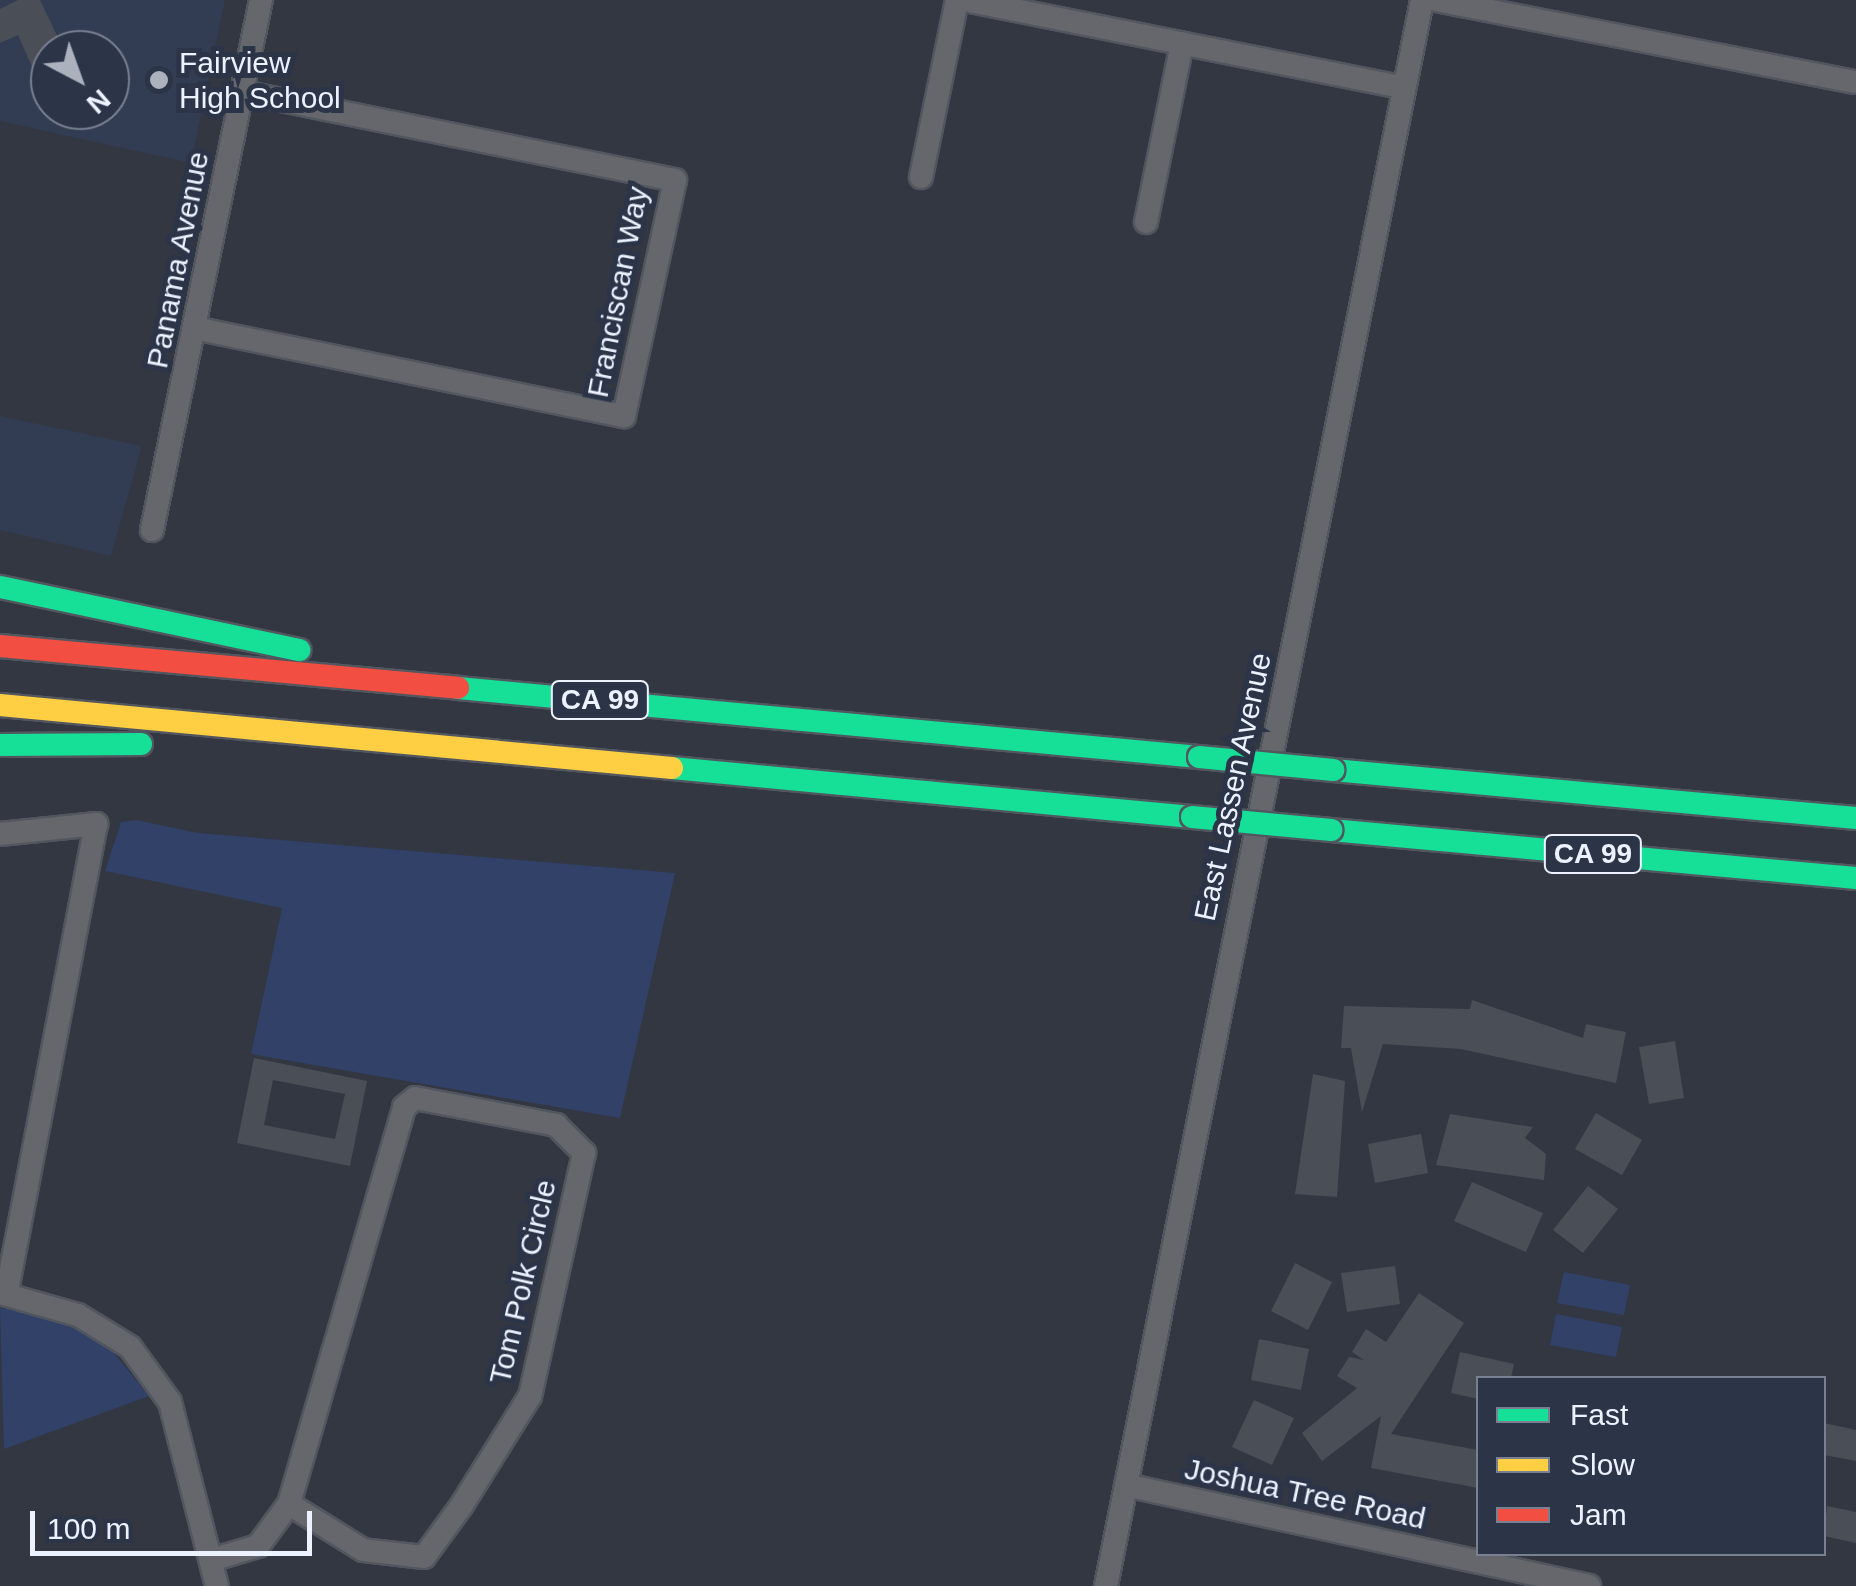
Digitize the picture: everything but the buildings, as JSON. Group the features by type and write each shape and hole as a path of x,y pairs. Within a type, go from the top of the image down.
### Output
{"highway":[{"path":"0,587 499,691"},
{"name":"CA 99","path":"0,646 1856,818"},
{"name":"CA 99","path":"0,705 1856,878"},
{"path":"0,745 360,754 386,743"}],"street":[{"name":"Panama Avenue","path":"152,530 261,0"},
{"path":"921,177 961,0 1404,88"},
{"name":"East Lassen Avenue","path":"1106,1586 1422,0"},
{"path":"1436,0 1853,82"},
{"path":"1146,222 1182,44"},
{"name":"Franciscan Way","path":"194,328 624,416 675,180 242,92"},
{"path":"0,834 96,824 3,1293 78,1314 130,1347 170,1402 218,1586"},
{"name":"Tom Polk Circle","path":"211,1560 258,1546 290,1504 404,1107 425,1100 556,1126 584,1153 530,1396 462,1505 424,1557 363,1550 290,1504"},
{"name":"Joshua Tree Road","path":"1126,1485 1589,1586"}],"shaded area":[{"name":"Fairview High School","path":"0,0 225,0 191,163 41,130 130,130 130,30 30,30 30,128 0,121"},
{"path":"0,416 142,446 111,556 0,530"},
{"path":"136,820 198,833 675,873 620,1118 251,1054 282,908 105,871 121,822"},
{"path":"1564,1272 1630,1285 1624,1315 1557,1303"},
{"path":"0,1308 67,1317 104,1341 149,1396 4,1449"},
{"path":"1556,1314 1622,1327 1616,1357 1550,1345"}],"traffic: fast":[{"path":"0,587 299,650"},
{"path":"458,688 1199,757"},
{"path":"0,745 141,744"},
{"path":"1199,757 1333,770"},
{"path":"672,768 1192,817"},
{"path":"1333,770 1856,818"},
{"path":"1192,817 1331,830"},
{"path":"1331,830 1856,878"}],"traffic: slow":[{"path":"0,705 672,768"}],"traffic: jam":[{"path":"0,646 458,688"}],"place":[{"name":"Fairview High School","path":"159,80"}]}
